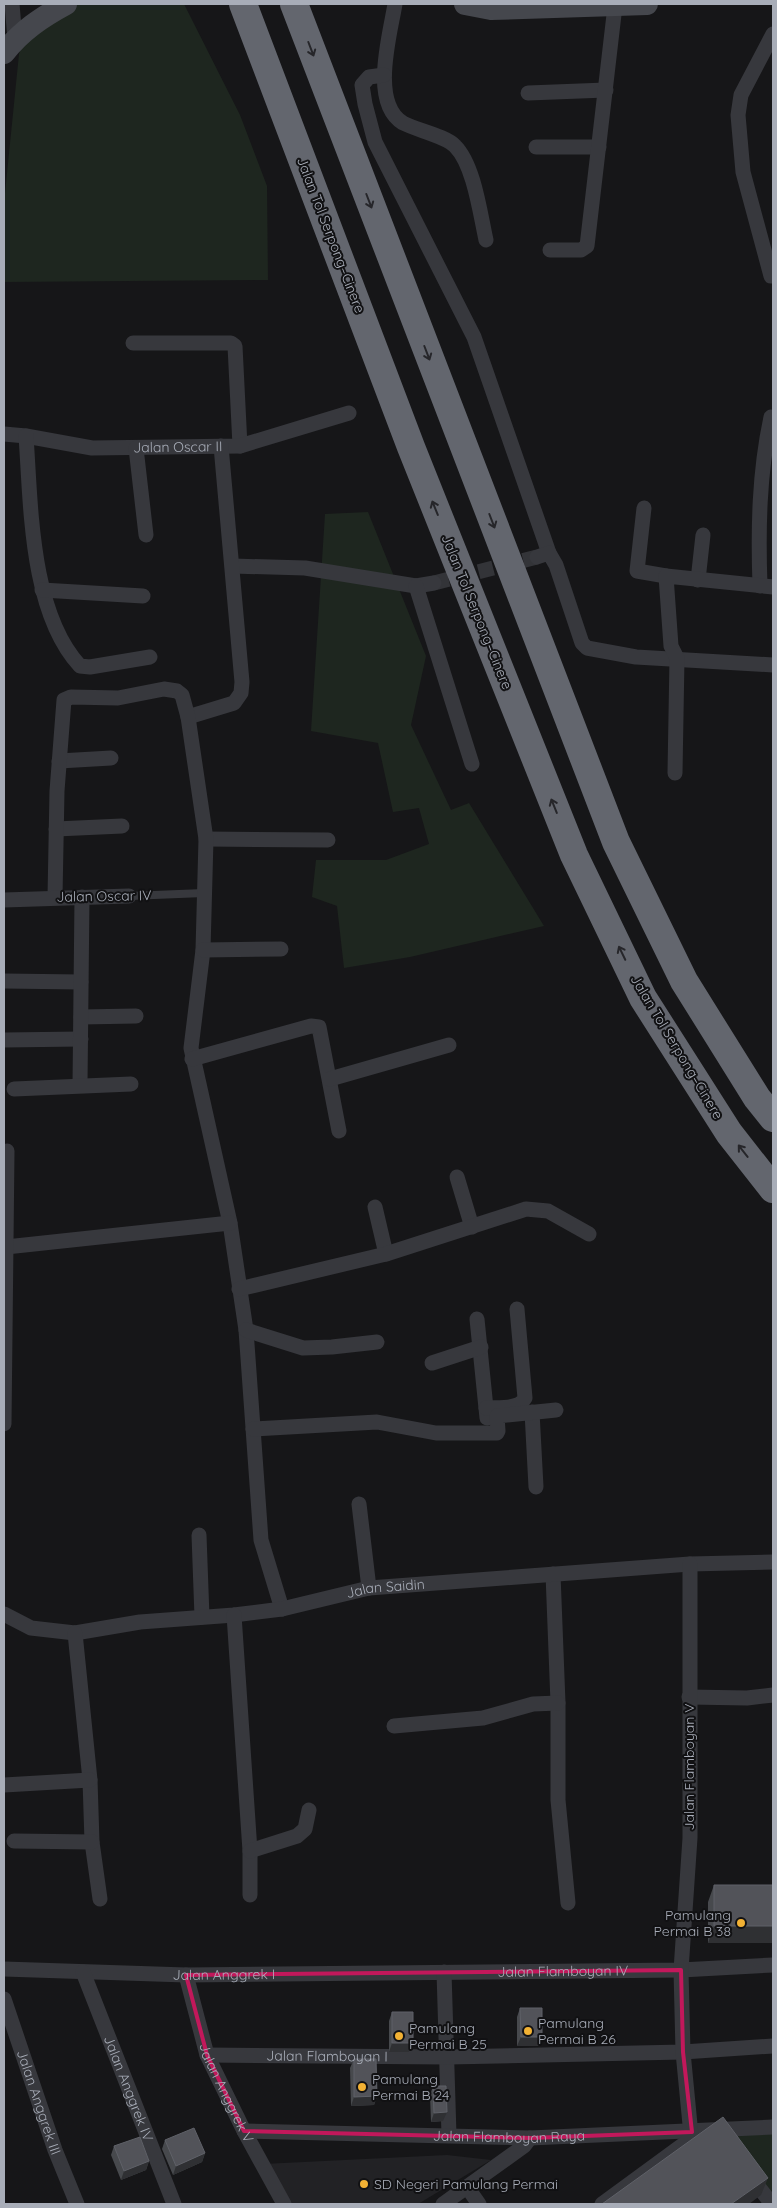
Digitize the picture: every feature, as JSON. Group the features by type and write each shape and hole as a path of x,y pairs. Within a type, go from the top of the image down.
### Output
{"highway":[{"name":"Jalan Tol Serpong–Cinere","path":"243,4 411,447 574,855 643,998 730,1133 773,1189"},
{"path":"294,4 616,842 684,981 757,1098 773,1118"}],"street":[{"path":"9,46 12,4"},
{"path":"9,46 44,16 66,4"},
{"path":"395,4 384,75 385,97 392,114 403,123 455,145 471,171 486,240"},
{"path":"465,4 492,9 647,4"},
{"path":"550,250 581,250 587,246 615,6"},
{"path":"773,34 741,95 738,115 743,172 771,276 773,276"},
{"path":"384,75 369,76 362,85 375,142 474,337 543,555 556,565 582,643 587,648 636,656 773,665"},
{"path":"528,94 606,90"},
{"path":"536,147 599,147"},
{"path":"133,343 231,344 235,346 240,446"},
{"name":"Jalan Oscar II","path":"4,434 92,448 240,446 349,413"},
{"path":"644,508 636,571 698,580 767,586 758,518 763,452 771,418 773,418"},
{"path":"26,436 35,553 42,590 55,626 72,658 80,666 90,667 150,656"},
{"path":"188,717 234,703 241,693 242,682 233,566 221,446"},
{"path":"136,448 146,535"},
{"path":"698,580 703,536"},
{"path":"233,566 305,568 416,586 434,583"},
{"path":"666,576 671,646 677,658 675,773"},
{"path":"416,586 472,764"},
{"path":"42,590 143,596"},
{"path":"55,897 59,761 64,700 67,698 118,698 164,689 177,691 182,695 188,717 206,839 203,950 191,1048 192,1059 230,1223 246,1330 261,1540 282,1609"},
{"path":"59,761 111,758"},
{"path":"56,829 122,826"},
{"path":"206,839 328,840"},
{"name":"Jalan Oscar IV","path":"4,900 129,896"},
{"path":"80,1085 82,897"},
{"path":"203,950 281,949"},
{"path":"4,981 81,982"},
{"path":"81,1017 136,1016"},
{"path":"192,1059 314,1025 320,1029 339,1131"},
{"path":"4,1040 81,1039"},
{"path":"330,1078 450,1045"},
{"path":"14,1089 131,1084"},
{"path":"4,1424 7,1151"},
{"path":"457,1177 472,1227"},
{"path":"375,1208 386,1254"},
{"path":"239,1289 386,1254 526,1209 535,1209 560,1216 589,1234"},
{"path":"6,1247 230,1223"},
{"path":"486,1408 513,1406 522,1403 525,1398 517,1309"},
{"path":"477,1319 488,1427 483,1432"},
{"path":"246,1330 303,1348 377,1342"},
{"path":"432,1363 481,1347"},
{"path":"253,1429 377,1422 436,1433 498,1432 497,1416 556,1410"},
{"path":"532,1412 536,1487"},
{"path":"359,1504 369,1588"},
{"path":"199,1536 202,1617"},
{"name":"Jalan Saidin","path":"4,1614 31,1628 75,1633 140,1622 234,1615 282,1609 369,1588 690,1564 773,1562"},
{"name":"Jalan Flamboyan V","path":"690,1564 690,1838 681,1970 683,2052 692,2132"},
{"path":"553,1574 558,1703 558,1800 568,1903"},
{"path":"234,1615 250,1851 250,1895"},
{"path":"75,1633 90,1780 92,1842 100,1899"},
{"path":"689,1697 747,1698 773,1695"},
{"path":"394,1726 483,1718 533,1704 558,1703"},
{"path":"4,1785 90,1780"},
{"path":"250,1851 297,1836 305,1829 310,1810"},
{"path":"14,1841 92,1842"},
{"path":"681,1970 773,1965"},
{"name":"Jalan Anggrek I","path":"4,1969 186,1975 444,1972"},
{"name":"Jalan Flamboyan IV","path":"444,1972 681,1970"},
{"name":"Jalan Anggrek IV","path":"83,1972 174,2204"},
{"path":"444,1972 449,2135"},
{"name":"Jalan Anggrek V","path":"186,1975 207,2055 244,2132 284,2204"},
{"name":"Jalan Anggrek III","path":"4,1999 55,2150 76,2204"},
{"name":"Jalan Flamboyan I","path":"207,2055 448,2057 683,2052 773,2046"},
{"name":"Jalan Flamboyan Raya","path":"244,2132 530,2138 692,2132 720,2137 773,2127"},
{"path":"602,2204 688,2141 692,2132"},
{"path":"443,2204 524,2146 530,2138"},
{"path":"742,2166 769,2202"},
{"path":"467,2187 479,2204"}],"lane":[{"name":"Jalan Oscar IV","path":"129,896 204,893"}],"highlighted area":[{"path":"681,1970 683,2052 692,2132 530,2138 244,2131 207,2055 186,1975"}],"shaded area":[{"path":"68,4 184,4 240,115 267,186 268,280 4,282 4,203 19,54 28,26"},
{"path":"368,512 426,656 411,725 451,810 469,803 544,926 410,957 344,968 337,906 312,897 316,860 386,860 429,844 419,808 393,812 378,743 311,731 325,514"},
{"path":"773,2133 773,2190 765,2196 719,2135"},
{"name":"SD Negeri Pamulang Permai","path":"447,2155 491,2160 418,2204 291,2204 263,2164"}],"building":[{"path":"714,1885 773,1885 773,1926 714,1926"},
{"path":"520,2008 542,2008 542,2037 521,2037"},
{"path":"392,2012 413,2012 413,2043 392,2043"},
{"name":"Pamulang Permai B 24","path":"354,2059 376,2059 377,2096 354,2097"},
{"path":"433,2086 446,2086 447,2112 434,2113"},
{"path":"723,2117 768,2178 731,2204 602,2204"},
{"path":"194,2128 205,2153 176,2166 165,2140"},
{"path":"140,2137 149,2161 124,2171 114,2146"}],"tunnel":[{"path":"434,583 537,557"}],"place":[{"name":"Pamulang Permai B 38","path":"741,1923"},
{"name":"Pamulang Permai B 26","path":"528,2031"},
{"name":"Pamulang Permai B 25","path":"399,2036"},
{"name":"Pamulang Permai B 24","path":"362,2087"},
{"name":"SD Negeri Pamulang Permai","path":"364,2184"}]}
